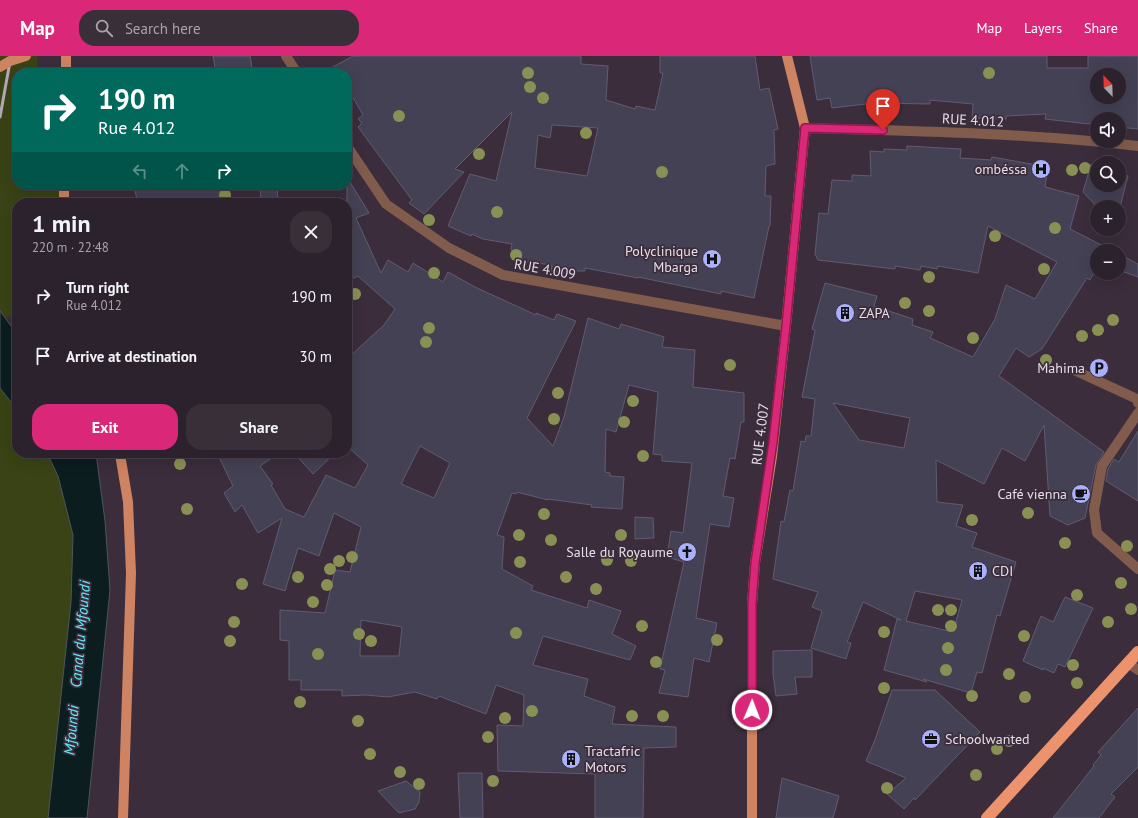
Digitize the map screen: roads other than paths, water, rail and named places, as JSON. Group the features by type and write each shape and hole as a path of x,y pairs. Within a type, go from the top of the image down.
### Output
{"highway":[{"path":"987,818 1138,652"}],"main road":[{"path":"0,67 10,61 26,56"},
{"path":"66,56 66,68"},
{"name":"RUE 4.007","path":"752,818 752,604 755,563 772,457 805,128 788,56"},
{"path":"120,458 128,502 131,573 123,818"}],"street":[{"path":"286,56 294,68"},
{"name":"RUE 4.012","path":"805,128 1049,138 1138,146"},
{"name":"RUE 4.009","path":"352,153 386,204 449,248 503,275 786,326"},
{"path":"1074,370 1137,399 1138,403"},
{"path":"1138,413 1102,466 1094,510 1097,533 1138,569"},
{"path":"1128,663 1138,670"}],"water":[{"path":"0,311 12,327 12,404 0,388"},
{"path":"49,458 97,458 105,521 110,590 87,818 48,818 71,602 73,535 58,476"}],"railway":[{"path":"0,117 11,56"}],"place":[{"name":"ombéssa","path":"1041,169"},
{"name":"Polyclinique Mbarga","path":"712,259"},
{"name":"ZAPA","path":"845,313"},
{"name":"Mahima","path":"1099,368"},
{"name":"Café vienna","path":"1081,494"},
{"name":"Salle du Royaume","path":"687,552"},
{"name":"CDI","path":"978,571"},
{"name":"Schoolwanted","path":"931,739"},
{"name":"Tractafric Motors","path":"571,759"}],"water label":[{"name":"Canal du Mfoundi","path":"80,634"},
{"name":"Mfoundi","path":"71,730"}]}
